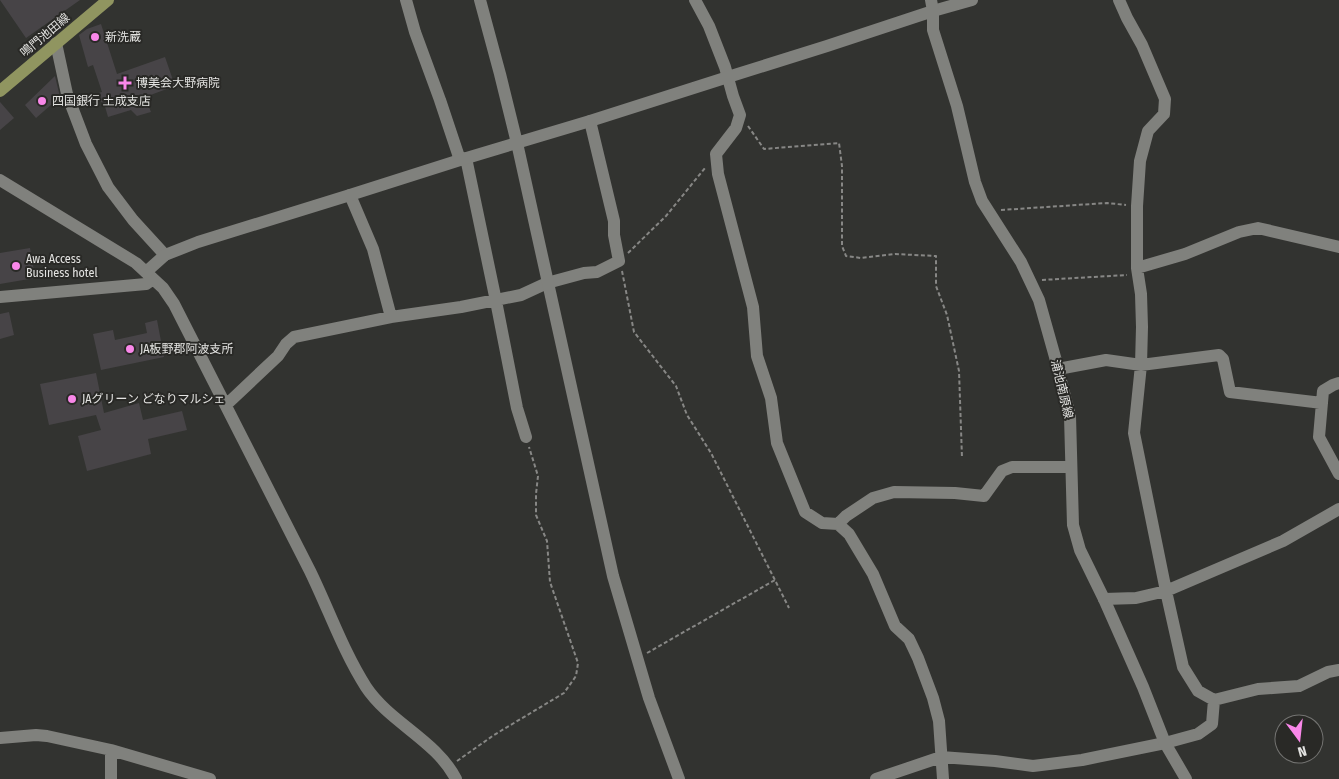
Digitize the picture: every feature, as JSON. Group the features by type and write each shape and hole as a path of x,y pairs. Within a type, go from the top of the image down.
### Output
{"main road":[{"name":"鳴門池田線","path":"0,92 108,0"}],"street":[{"path":"406,0 415,32 463,159 496,300 517,408 526,437"},
{"path":"480,0 517,143 613,576 636,659 679,779"},
{"path":"694,0 709,26 725,66 740,115 736,128 716,154 718,174 753,307 757,356 772,398 777,443 805,512 822,523 838,524 849,534 873,574 895,626 909,639 933,698 939,721 944,779"},
{"path":"0,297 146,284 165,255 198,242 827,46 932,6 972,0"},
{"path":"1119,0 1142,45 1165,99 1164,114 1148,131 1140,161 1137,206 1137,268 1142,294 1142,328 1141,365 1134,433 1183,667 1198,691 1214,700 1258,689 1299,686 1328,672 1339,670"},
{"name":"浦池南原線","path":"932,6 933,30 957,106 974,182 982,201 1021,262 1039,300 1058,369 1070,416 1073,525 1080,550 1143,687 1165,743 1186,779"},
{"path":"56,43 67,94 86,144 108,187 165,255"},
{"path":"226,405 278,356 286,344 294,337 391,317 461,307 521,295 547,283 597,272 620,261 614,235 614,221 590,121"},
{"path":"0,180 136,264 162,288 174,304 226,405 318,588 343,646 367,688 389,713 426,743 449,767 456,779"},
{"path":"350,195 372,249 391,317"},
{"path":"1137,268 1185,254 1240,232 1258,228 1339,247"},
{"path":"1058,369 1106,360 1141,365 1219,355 1223,359 1230,392 1322,403"},
{"path":"1339,384 1323,391 1320,437 1339,474"},
{"path":"838,524 846,516 873,498 894,492 955,493 984,496 1002,471 1012,467 1071,468"},
{"path":"1104,599 1136,598 1166,591 1283,541 1339,509"},
{"path":"876,779 941,758 995,761 1033,766 1082,760 1165,743 1198,734 1212,724 1214,700"},
{"path":"0,738 42,736 111,750 210,779"},
{"path":"111,750 111,779"}],"path":[{"path":"740,115 764,149 839,143 842,166 842,246 846,256 861,258 895,254 936,256 936,286 947,315 959,372 962,458"},
{"path":"716,154 666,216 620,261 634,332 676,386 687,415 711,453 789,608"},
{"path":"989,211 1107,203 1137,206"},
{"path":"1030,281 1128,275 1137,268"},
{"path":"449,767 494,735 564,693 576,676 578,663 550,582 547,541 536,515 538,476 526,437"},
{"path":"636,659 775,580"}],"building":[{"path":"0,0 80,0 26,38"},
{"path":"101,24 117,74 165,57 175,86 145,97 151,112 137,116 131,110 108,117 104,103 88,96 102,92 93,65 88,67 79,35 87,29"},
{"name":"四国銀行 土成支店","path":"55,76 60,97 36,118 25,105"},
{"path":"0,102 14,118 0,130"},
{"name":"Awa Access Business hotel","path":"30,248 35,278 0,284 0,253"},
{"path":"9,312 14,335 0,339 0,314"},
{"name":"JA板野郡阿波支所","path":"157,320 164,357 101,370 93,334 113,330 115,340 147,333 145,323"},
{"path":"96,373 104,413 139,403 143,420 182,411 187,430 148,439 151,454 87,471 78,436 101,430 96,415 49,425 40,384"}],"place":[{"name":"新洗蔵","path":"95,37"},
{"name":"博美会大野病院","path":"125,83"},
{"name":"四国銀行 土成支店","path":"42,101"},
{"name":"Awa Access Business hotel","path":"16,266"},
{"name":"JA板野郡阿波支所","path":"130,349"},
{"name":"JAグリーン どなりマルシェ","path":"72,399"}]}
